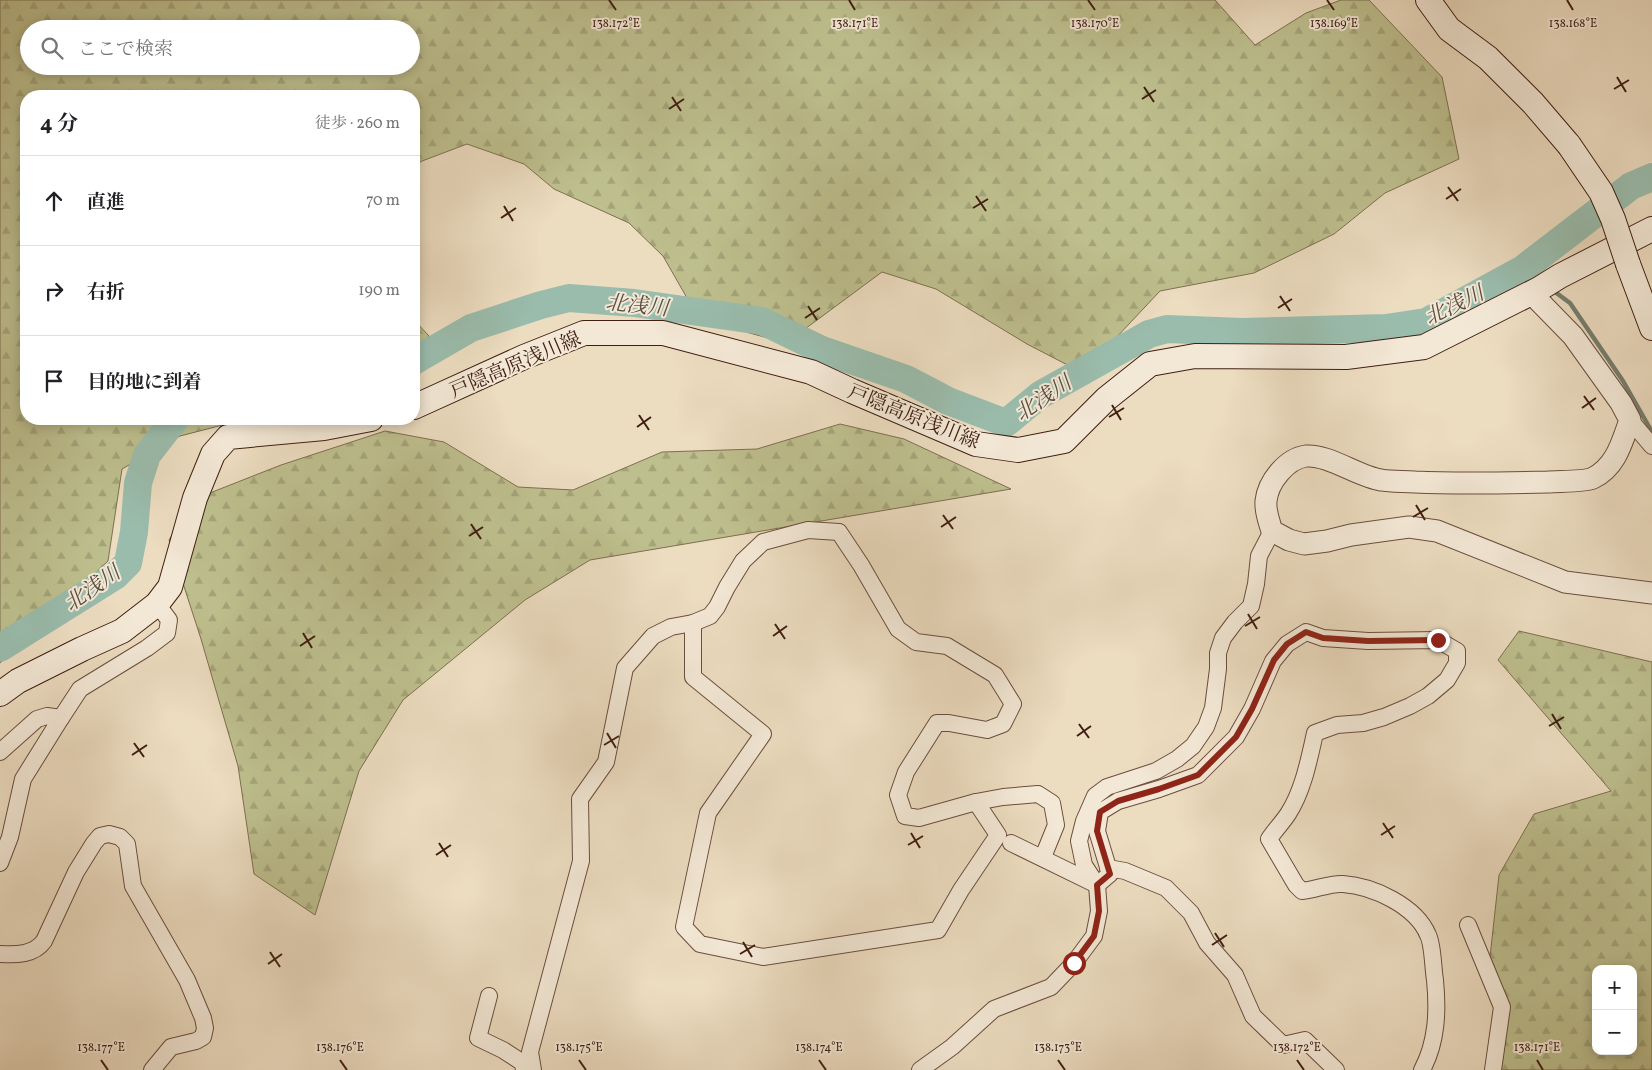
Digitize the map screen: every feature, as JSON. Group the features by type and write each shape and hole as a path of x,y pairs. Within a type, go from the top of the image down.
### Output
{"main road":[{"path":"1428,0 1449,29 1488,58 1533,103 1569,145 1600,192 1613,219 1652,328"},
{"name":"戸隠高原浅川線","path":"420,404 524,357 584,333 663,333 811,372 976,444 1018,450 1064,441 1106,399 1150,364 1195,356 1346,357 1424,346 1535,291 1560,276 1652,229"},
{"path":"0,694 18,681 122,631 157,604 170,587 195,498 213,454 228,437 340,425"}],"street":[{"path":"1535,291 1573,336 1621,403 1630,420 1652,446"},
{"path":"1630,420 1616,456 1606,470 1591,480 1515,483 1438,483 1380,480 1319,457 1306,456 1293,460 1283,469 1269,488 1266,512 1272,531 1289,540 1304,544 1408,527 1437,531 1565,582 1652,593"},
{"path":"533,1070 530,1052 581,861 580,799 606,762 625,668 653,636 671,627 693,623 710,616 743,561 764,542 808,530 839,532 861,565 898,629 916,642 947,646 995,675 1013,704 1003,724 987,730 950,723 937,723 906,772 898,795 905,816 919,818 976,802 1003,797 1038,794 1052,803 1056,824 1043,858"},
{"path":"920,1070 952,1047 994,1009 1051,987 1074,963 1094,936 1099,911 1097,885 1084,865 1079,841 1084,821 1095,796 1107,787 1156,771 1177,759 1193,746 1206,727 1213,708 1218,653 1223,638 1235,622 1251,606 1259,556 1272,531"},
{"path":"0,863 10,837 23,779 80,689 147,648 167,633 169,620 157,604"},
{"path":"693,623 693,677 763,734 708,813 684,926 700,944 763,957 938,930 961,890 998,835 976,802"},
{"path":"1097,885 1110,874 1097,831 1100,812 1118,801 1198,775 1236,737 1252,709 1274,660 1287,644 1306,632 1323,638 1368,641 1438,640 1457,651 1457,663 1447,680 1422,699 1384,717 1363,723 1337,725 1315,733 1298,793 1288,814 1269,839 1296,885 1302,891 1341,884 1378,892 1404,906 1415,916 1429,936 1437,999 1436,1022 1430,1054 1422,1070"},
{"path":"0,752 37,719 47,716 61,718"},
{"path":"0,954 30,952 39,948 76,872 94,843 100,836 109,834 120,837 127,844 133,886 187,980 203,1018 205,1028 203,1037 196,1041 171,1047 152,1070"},
{"path":"1011,843 1097,885"},
{"path":"1108,868 1125,871 1166,888 1191,913 1207,943 1235,975 1253,1016 1283,1045 1304,1040 1336,1070"},
{"path":"1468,925 1502,1007 1493,1070"},
{"path":"489,996 478,1038 503,1050 523,1063 524,1070"}],"green space":[{"path":"0,0 1215,0 1255,45 1306,13 1341,0 1369,0 1442,77 1459,159 1385,193 1334,234 1254,273 1160,291 1083,373 1027,344 936,289 882,272 786,343 699,319 663,256 629,223 554,189 524,164 467,144 420,162 420,90 20,90 20,425 223,425 180,436 122,469 108,561 0,663"},
{"path":"420,326 429,336 420,352"},
{"path":"840,424 904,439 1011,489 590,560 525,600 403,700 359,771 315,915 254,874 238,766 201,639 169,540 192,500 281,465 385,431 444,442 518,487 573,490 662,452 757,449"},
{"path":"1519,631 1652,662 1652,1070 1498,1070 1490,957 1499,875 1534,814 1611,791 1498,660"}],"waterway":[{"name":"北浅川","path":"420,358 471,328 541,305 569,298 634,303 762,321 822,350 906,379 948,401 1006,423 1040,395 1149,334 1167,329 1242,332 1386,328 1426,322 1523,269 1631,186 1652,177"},
{"path":"1523,269 1539,280"},
{"path":"1551,289 1570,303 1623,381 1652,432"},
{"name":"北浅川","path":"0,648 115,576 128,563 134,532 138,483 147,455 170,425"}],"route":[{"path":"1074,963 1094,936 1099,911 1097,885 1110,874 1097,831 1100,812 1118,801 1198,775 1236,737 1252,709 1274,660 1287,644 1306,632 1323,638 1368,641 1438,640"}]}
